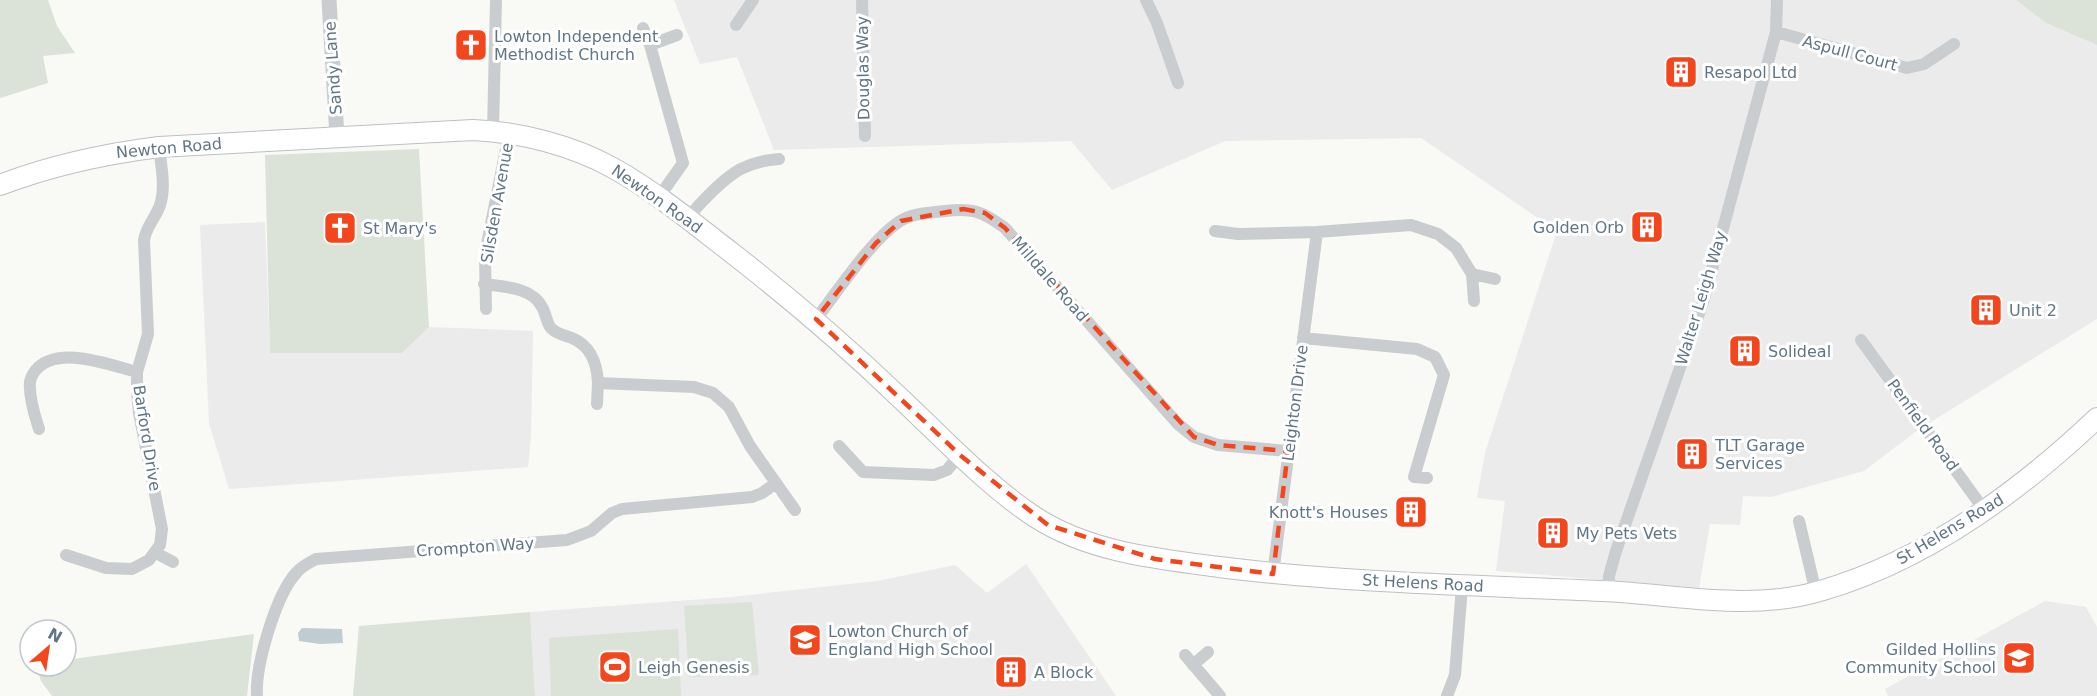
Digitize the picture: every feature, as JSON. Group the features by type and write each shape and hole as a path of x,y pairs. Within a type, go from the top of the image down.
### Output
{"main road":[{"name":"Newton Road","path":"0,185 72,162 118,152 159,147 337,137 501,133 552,144 604,163 659,197 688,219 816,319 960,455 1014,502 1038,519"},
{"name":"St Helens Road","path":"1038,519 1078,538 1116,550 1155,559 1273,574 1462,586 1608,591 1726,601 1767,600 1816,592 1897,561 1985,511 2064,450 2097,418"}],"street":[{"name":"Sandy Lane","path":"329,0 337,137"},
{"name":"Silsden Avenue","path":"486,309 485,254 501,133 496,0"},
{"path":"736,25 753,0"},
{"name":"Douglas Way","path":"862,0 865,136"},
{"path":"1146,0 1157,23 1178,83"},
{"name":"Walter Leigh Way","path":"1608,591 1609,576 1616,551 1704,299 1776,32 1777,0"},
{"path":"643,28 650,45 683,163 659,197"},
{"name":"Aspull Court","path":"1776,32 1907,68 1924,64 1954,44"},
{"path":"650,45 677,35"},
{"name":"Barford Drive","path":"156,554 162,529 139,414 137,372 148,334 144,240 147,229 159,209 162,196 159,147"},
{"path":"688,219 702,202 740,169 760,161 779,159"},
{"name":"Milldale Road","path":"816,319 876,243 901,221 922,213 963,209 985,213 1005,228 1178,424 1194,437 1218,445 1288,451"},
{"path":"1215,231 1238,234 1317,232 1412,225 1438,234 1456,249 1472,274 1474,301"},
{"name":"Leighton Drive","path":"1273,574 1317,232"},
{"path":"1472,274 1495,279"},
{"path":"484,284 518,289 528,293 542,306 550,328 583,345 597,368 597,404"},
{"path":"1303,338 1417,349 1435,357 1444,375 1415,477"},
{"name":"Penfield Road","path":"1861,339 1985,511"},
{"path":"39,429 30,387 33,374 43,364 60,357 70,357 137,372"},
{"path":"598,383 694,387 713,393 729,407 750,446 795,510"},
{"path":"838,446 863,472 934,475 947,470 960,455"},
{"name":"Crompton Way","path":"257,696 262,657 271,622 290,580 305,564 316,559 567,540 582,536 612,513 622,509 752,497 776,483"},
{"path":"1799,520 1816,592"},
{"path":"66,555 106,568 132,569 149,561 156,554 173,562"},
{"path":"1447,696 1455,675 1462,586"},
{"path":"1208,652 1189,660 1220,696"}],"highlighted area":[{"path":"963,209 985,213 1005,228 1194,437 1218,445 1288,451 1273,574 1155,559 1048,525 960,455 816,319 876,243 901,221"}],"shaded area":[{"path":"0,0 48,0 57,26 75,53 43,56 48,83 0,98"},
{"path":"674,0 2016,0 2046,23 2097,45 2097,319 1918,430 1864,471 1771,497 1743,496 1740,525 1710,524 1699,588 1496,571 1505,501 1477,498 1485,453 1557,231 1421,138 1225,141 1112,190 1071,141 774,150 737,57 700,64"},
{"path":"2016,0 2097,0 2097,45 2046,23"},
{"path":"419,149 429,327 402,353 270,353 265,155"},
{"path":"265,222 270,352 402,353 429,327 533,331 531,437 528,467 229,489 209,423 200,225"},
{"name":"Lowton Church of England High School","path":"1026,564 1116,696 535,696 530,612 731,597 877,581 955,565 987,593"},
{"name":"Gilded Hollins Community School","path":"2045,601 2086,607 2097,627 2097,696 1888,696 1885,689"},
{"path":"752,602 759,675 689,677 684,606"},
{"path":"530,612 535,696 353,696 359,626"},
{"path":"302,628 342,629 343,643 320,644 299,641 298,633"},
{"name":"Leigh Genesis","path":"678,629 681,696 551,696 549,638"},
{"path":"254,634 247,696 52,696 40,678 78,678 78,658"}],"place":[{"name":"Lowton Independent Methodist Church","path":"471,45"},
{"name":"Resapol Ltd","path":"1681,72"},
{"name":"Golden Orb","path":"1647,227"},
{"name":"St Mary's","path":"340,228"},
{"name":"Unit 2","path":"1986,310"},
{"name":"Solideal","path":"1745,351"},
{"name":"TLT Garage Services","path":"1692,454"},
{"name":"Knott's Houses","path":"1411,512"},
{"name":"My Pets Vets","path":"1553,533"},
{"name":"Lowton Church of England High School","path":"805,640"},
{"name":"Gilded Hollins Community School","path":"2019,658"},
{"name":"Leigh Genesis","path":"615,667"},
{"name":"A Block","path":"1011,672"}]}
